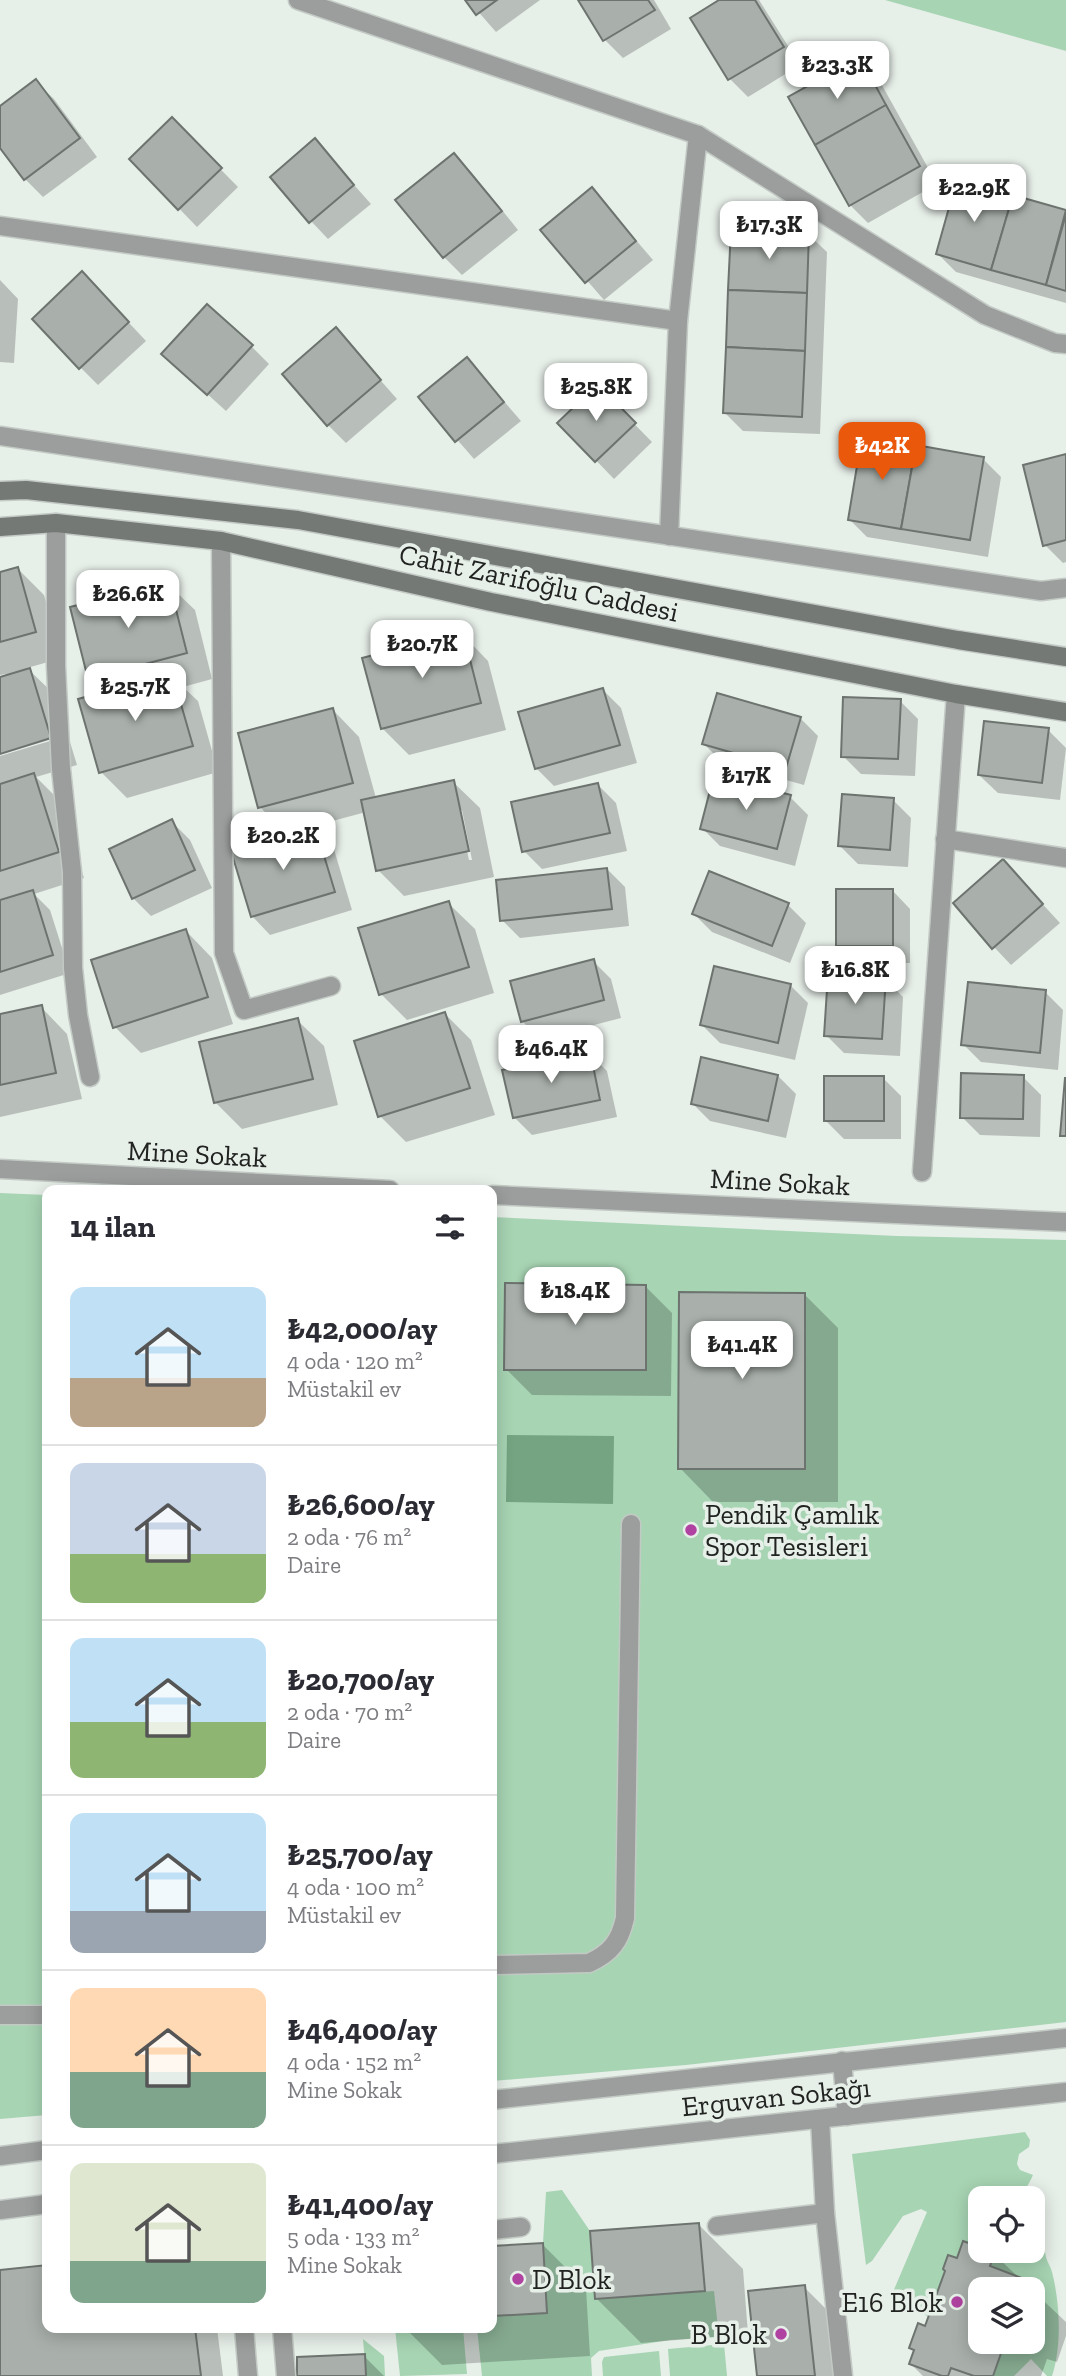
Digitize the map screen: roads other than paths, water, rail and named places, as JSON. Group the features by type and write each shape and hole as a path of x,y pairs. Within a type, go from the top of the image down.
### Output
{"main road":[{"name":"Cahit Zarifoğlu Caddesi","path":"0,491 26,490 298,520 1066,657"},
{"name":"Cahit Zarifoğlu Caddesi","path":"0,527 56,523 221,541 491,602 956,694 1066,712"}],"street":[{"path":"299,0 698,135 985,315 1055,343 1066,344"},
{"path":"669,536 678,321 698,135"},
{"path":"0,226 678,321"},
{"path":"0,436 1041,591 1066,587"},
{"path":"56,523 56,666 61,769 72,872 73,968 78,1015 90,1077"},
{"path":"221,541 224,953 244,1010 331,986"},
{"path":"922,1172 956,694"},
{"path":"946,839 1066,858"},
{"name":"Mine Sokak","path":"0,1169 297,1185"},
{"name":"Mine Sokak","path":"497,1195 1066,1222"},
{"path":"497,1965 589,1963 614,1948 622,1933 625,1918 631,1524"},
{"path":"0,2015 42,2015"},
{"name":"Erguvan Sokağı","path":"497,2099 1066,2038"},
{"path":"842,2061 847,2116"},
{"name":"Erguvan Sokağı","path":"497,2153 1066,2092"},
{"path":"820,2119 825,2213 843,2376"},
{"path":"0,2156 42,2151"},
{"path":"0,2210 42,2205"},
{"path":"717,2226 825,2213"},
{"path":"497,2229 521,2227"},
{"path":"244,2333 248,2376"},
{"path":"282,2333 286,2376"}],"place":[{"name":"Pendik Çamlık Spor Tesisleri","path":"691,1530"},
{"name":"D Blok","path":"518,2279"},
{"name":"E16 Blok","path":"957,2302"},
{"name":"B Blok","path":"781,2334"}]}
